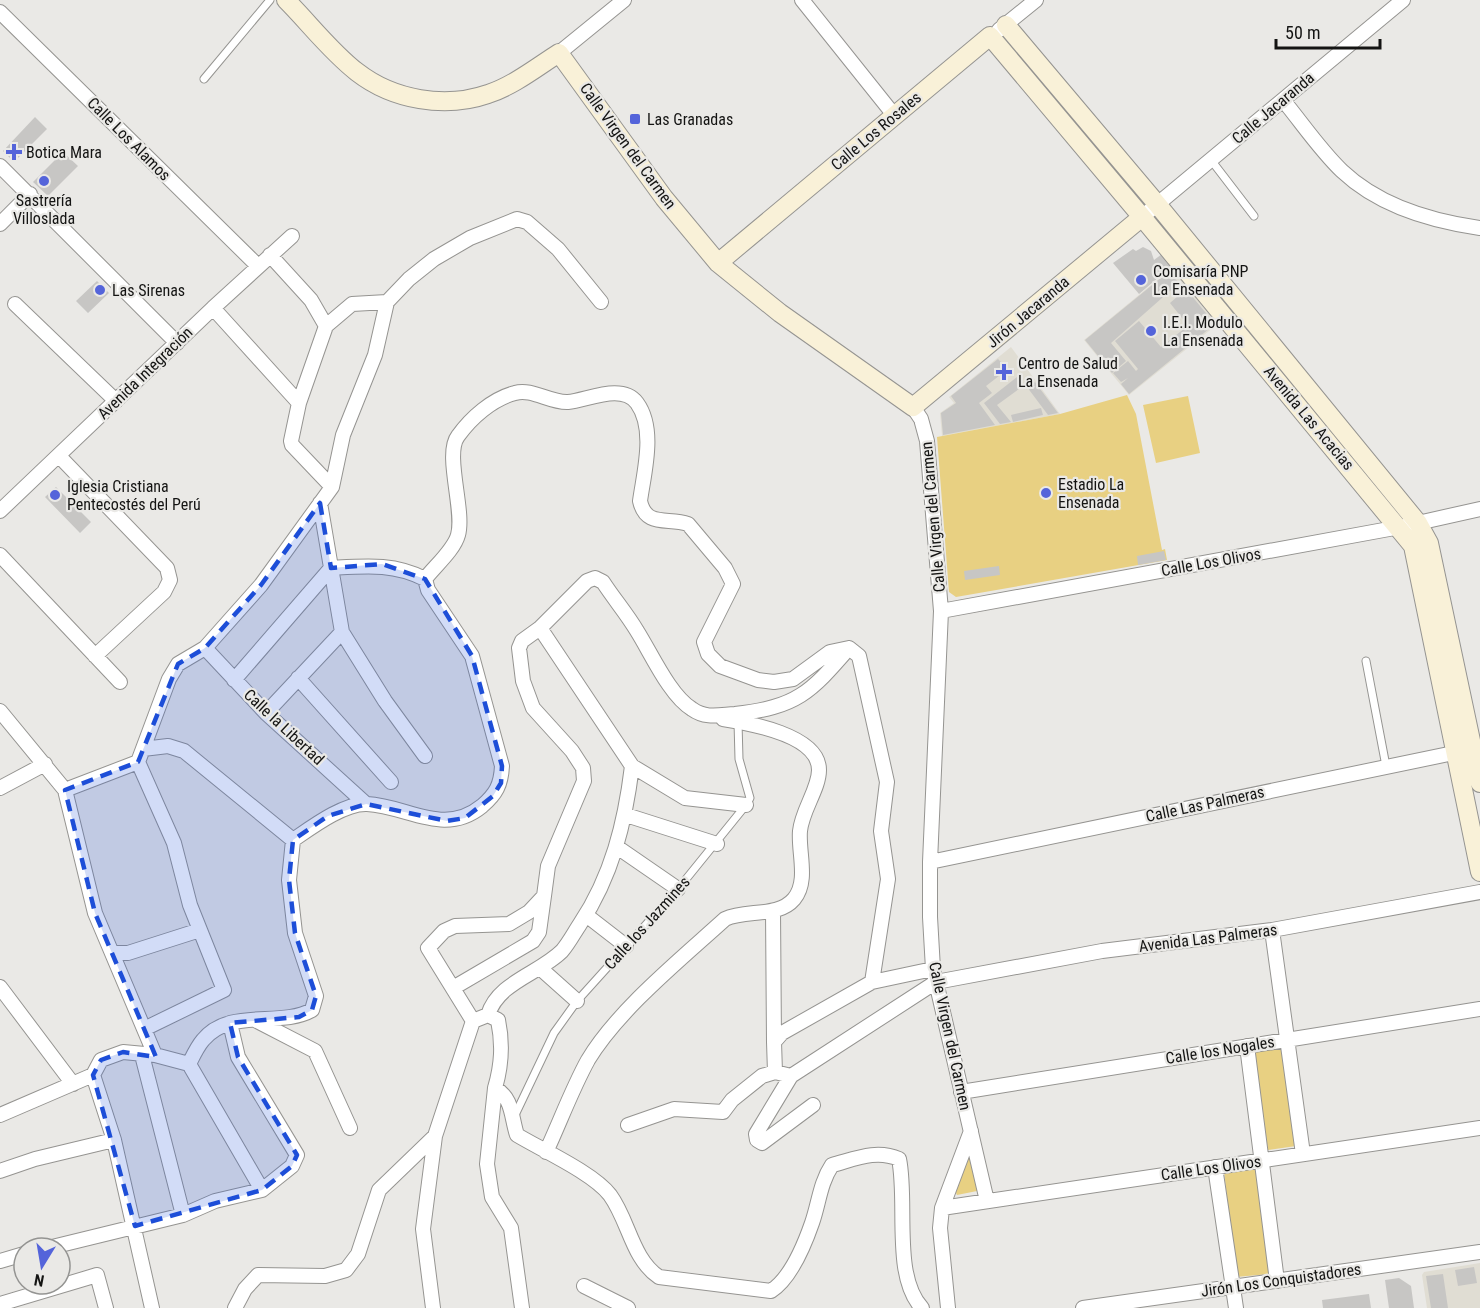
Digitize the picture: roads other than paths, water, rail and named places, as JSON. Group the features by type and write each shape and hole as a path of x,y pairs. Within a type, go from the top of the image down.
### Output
{"street":[{"path":"286,0 357,73 388,90 423,101 457,102 489,94 560,54 624,0"},
{"path":"802,0 894,116"},
{"name":"Calle Los Rosales","path":"718,263 1036,0"},
{"name":"Calle Jacaranda","path":"1142,217 1403,0"},
{"name":"Calle Los Alamos","path":"0,12 258,266"},
{"name":"Avenida Las Acacias","path":"1006,25 1157,204 1409,525 1480,783"},
{"name":"Avenida Las Acacias","path":"990,36 1142,217 1409,525"},
{"name":"Calle Virgen del Carmen","path":"560,54 664,198 718,263 780,313 913,407 921,419 927,441 941,611 930,862 930,917 934,976 987,1201"},
{"path":"1283,100 1341,170 1372,193 1406,210 1480,228"},
{"path":"0,166 177,343"},
{"path":"0,224 30,194"},
{"name":"Jirón Jacaranda","path":"913,407 1142,217"},
{"path":"144,1029 224,990 190,905 174,843 141,756 169,679 178,664 205,648 261,585 332,488 343,435 375,355 387,302 409,279 434,259 470,238 517,219 527,222 558,249 601,302"},
{"name":"Avenida Integración","path":"0,511 292,236"},
{"path":"270,255 311,300 326,326"},
{"path":"332,488 291,443 299,403 326,326 352,304 387,302"},
{"path":"15,304 116,401"},
{"path":"213,308 299,403"},
{"path":"189,1064 204,1039 230,1023 253,1019 299,1017 312,1010 316,996 295,933 289,880 293,840 328,816 366,804 447,821 465,818 493,796 501,783 502,766 472,656 428,590 426,579 458,538 460,515 454,460 456,438 486,407 517,392 559,402 623,394 635,401 644,414 647,430 640,501 642,510 652,519 688,524 725,568 733,584 704,642 708,654 720,666 758,680 774,682 793,679 830,652 849,648"},
{"path":"59,456 167,568 170,580 164,592 94,656"},
{"path":"320,503 342,632 424,756"},
{"name":"Calle Los Olivos","path":"941,611 1409,525 1480,509"},
{"path":"0,555 120,682"},
{"path":"234,680 331,568 382,564 409,570 426,579"},
{"path":"453,988 533,941 539,932 548,866 584,781 583,768 572,751 533,708 523,681 519,648 522,641 540,628 587,581 595,578 603,582 636,628 674,691 690,709 706,717 738,722 787,735 806,748 819,768 800,832 802,870 798,892 793,901 773,911 740,913 725,920 628,1011 587,1062 546,1152"},
{"path":"540,628 632,766 685,798 746,805"},
{"path":"266,713 342,632"},
{"name":"Calle la Libertad","path":"205,648 266,713 366,804"},
{"path":"706,717 762,711 792,702 810,690 849,648"},
{"path":"849,648 859,656 885,762 887,782 881,831 888,879 872,982"},
{"path":"298,678 391,782"},
{"path":"0,711 65,790 95,913 144,1029 183,1215"},
{"path":"65,790 168,746 184,751 293,840"},
{"name":"Avenida Las Acacias","path":"1470,749 1480,872"},
{"name":"Calle Las Palmeras","path":"930,862 1470,749"},
{"path":"0,788 45,764"},
{"path":"473,1021 488,1015 497,995 540,968 562,950 586,915 598,894 617,847 626,815 632,766"},
{"path":"626,815 717,844"},
{"path":"617,847 678,889"},
{"name":"Avenida Las Palmeras","path":"774,1042 782,1033 872,982 934,976 1102,951 1272,930 1480,892"},
{"path":"433,1308 423,1228 435,1136 473,1021 428,948 444,931 455,926 509,924 529,912 544,896"},
{"path":"773,911 775,1072"},
{"path":"586,915 626,946"},
{"path":"112,953 128,953 200,930"},
{"path":"1272,930 1303,1154"},
{"path":"540,968 577,1001"},
{"path":"813,1105 762,1143 757,1140 756,1134 791,1076 934,976"},
{"path":"0,987 73,1084"},
{"name":"Calle los Nogales","path":"961,1092 1480,1009"},
{"path":"488,1015 498,1020 502,1040 501,1066 495,1088 487,1164 492,1197 511,1228 522,1308"},
{"path":"253,1019 315,1051 351,1128"},
{"path":"72,1242 183,1215 215,1201 262,1190 292,1166 297,1155 238,1057 230,1023"},
{"path":"1247,1046 1277,1281"},
{"path":"0,1114 93,1076 101,1060 123,1052 189,1064 262,1190"},
{"path":"628,1125 674,1109 723,1112 732,1100 754,1082 775,1072 791,1076"},
{"path":"93,1076 114,1140 152,1308"},
{"path":"495,1088 506,1094 517,1135 582,1173 609,1195 647,1269 659,1277 771,1292 784,1282 812,1225 824,1177 832,1165 873,1154 886,1154 899,1159 903,1182 907,1283 922,1308"},
{"name":"Calle Los Olivos","path":"942,1208 1480,1128"},
{"name":"Calle Virgen del Carmen","path":"948,1308 940,1228 942,1208 971,1131"},
{"path":"235,1308 244,1289 258,1275 325,1276 346,1270 358,1254 379,1190 435,1136"},
{"path":"0,1172 35,1159 114,1140"},
{"path":"1215,1167 1236,1308"},
{"name":"Jirón Los Conquistadores","path":"1083,1308 1480,1252"},
{"path":"0,1304 98,1275 106,1308"},
{"path":"584,1286 628,1308"}],"lane":[{"path":"204,79 270,0"},
{"path":"1210,160 1254,216"},
{"path":"1366,661 1386,766"},
{"path":"738,722 739,759 750,798 746,805"},
{"name":"Calle los Jazmines","path":"512,1120 554,1033 577,1001 717,844 746,805"}],"place":[{"name":"Las Granadas","path":"635,119"},
{"name":"Botica Mara","path":"14,152"},
{"name":"Sastrería Villoslada","path":"44,181"},
{"name":"Comisaría PNP La Ensenada","path":"1141,280"},
{"name":"Las Sirenas","path":"100,290"},
{"name":"I.E.I. Modulo La Ensenada","path":"1151,331"},
{"name":"Centro de Salud La Ensenada","path":"1004,372"},
{"name":"Estadio La Ensenada","path":"1046,493"},
{"name":"Iglesia Cristiana Pentecostés del Perú","path":"55,495"}]}
